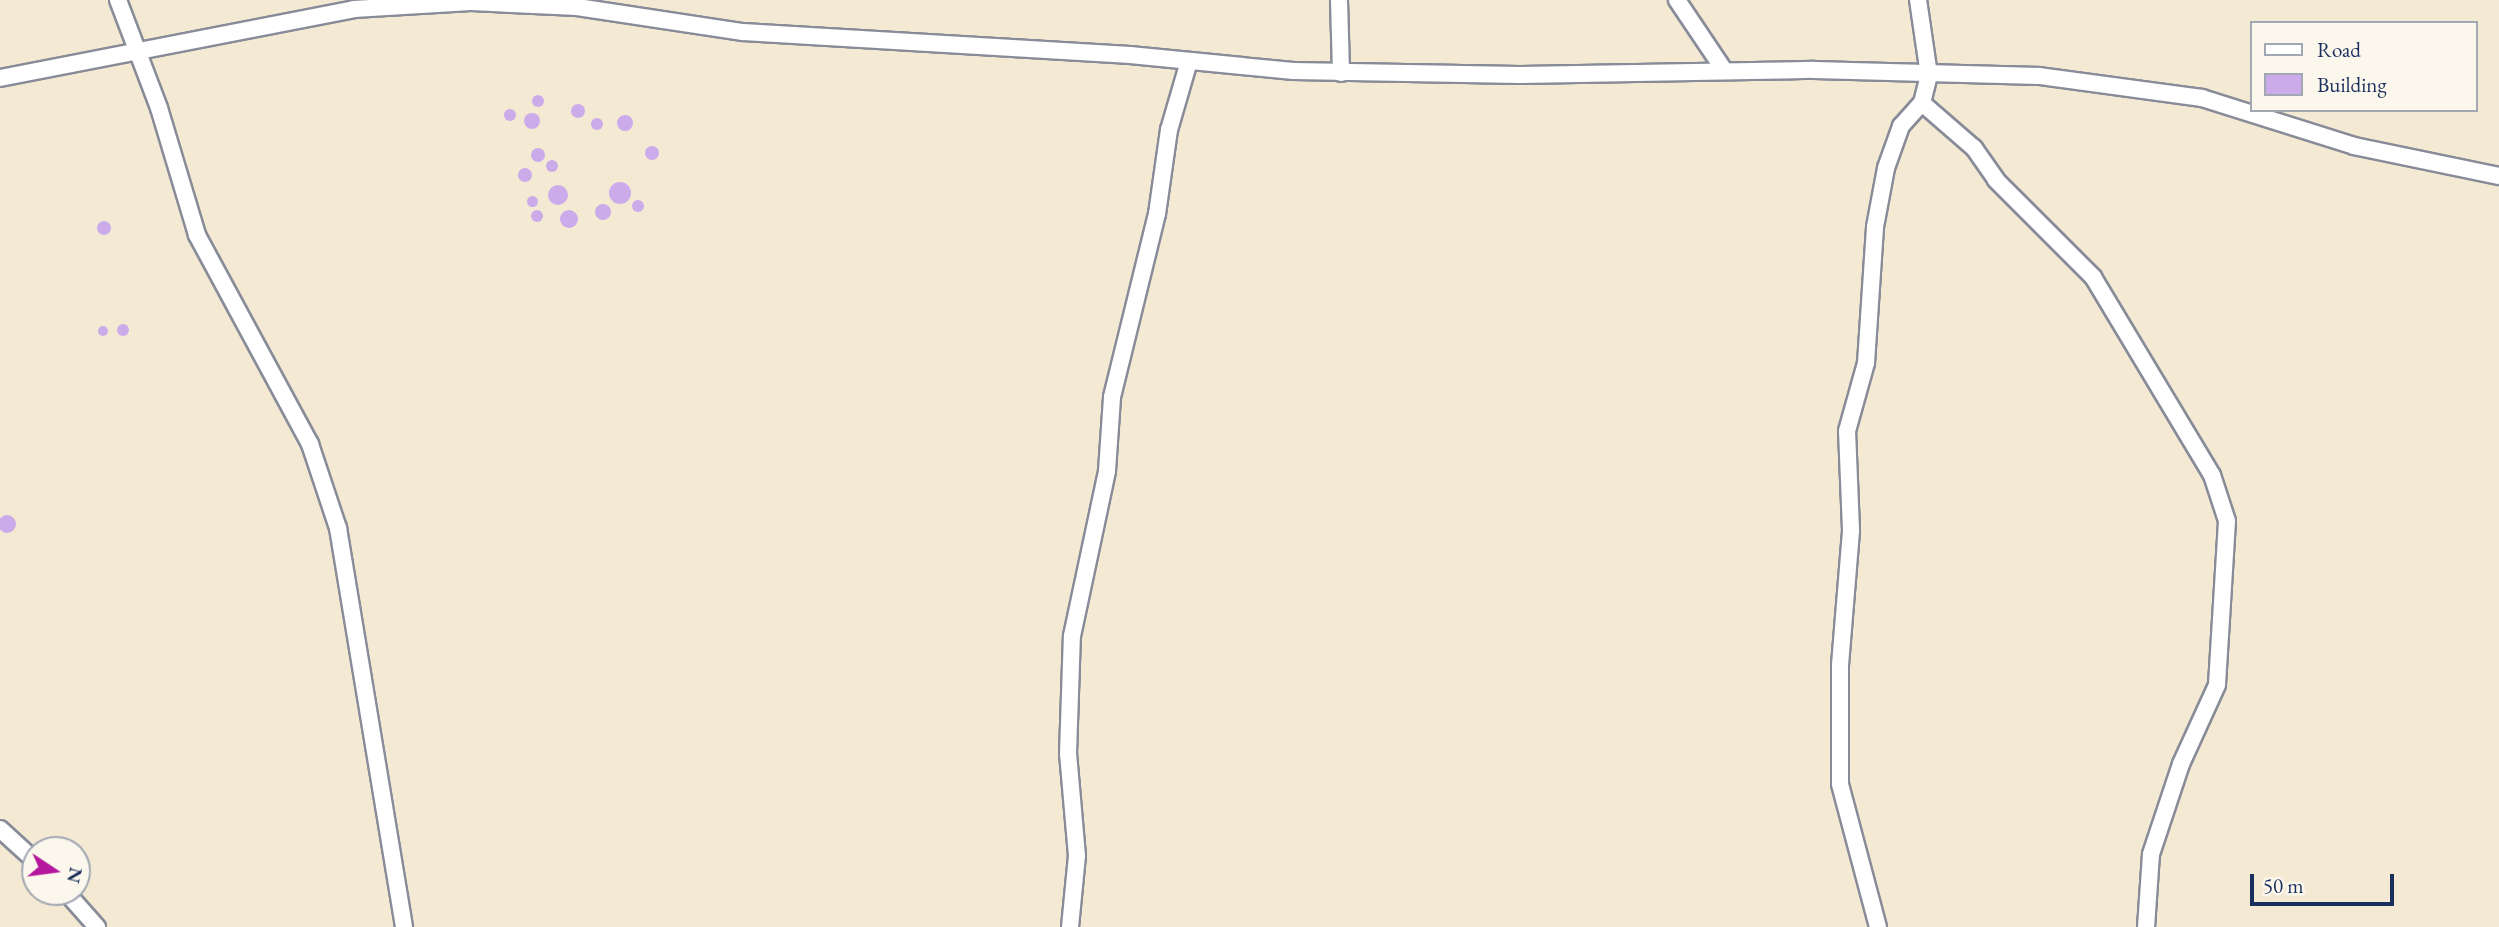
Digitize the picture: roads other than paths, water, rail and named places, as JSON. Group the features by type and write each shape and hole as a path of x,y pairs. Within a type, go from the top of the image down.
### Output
{"street":[{"path":"118,0 139,48 197,235 310,444 338,528 404,927"},
{"path":"1339,0 1341,74"},
{"path":"1677,0 1724,70"},
{"path":"1878,927 1840,784 1840,665 1851,530 1847,431 1866,363 1875,227 1886,168 1901,126 1922,103 1929,75 1918,0"},
{"path":"0,78 139,48 355,9 471,2 576,7 743,32 1189,61 1341,74 1520,75 1724,70 2039,76 2202,98 2354,146 2499,176"},
{"path":"1070,927 1077,856 1068,754 1072,636 1107,471 1112,397 1157,214 1169,130 1189,61"},
{"path":"1922,103 1974,148 1996,180 2093,277 2212,475 2227,521 2217,684 2182,764 2151,854 2146,927"},
{"path":"0,828 21,848"},
{"path":"78,906 97,927"}]}
